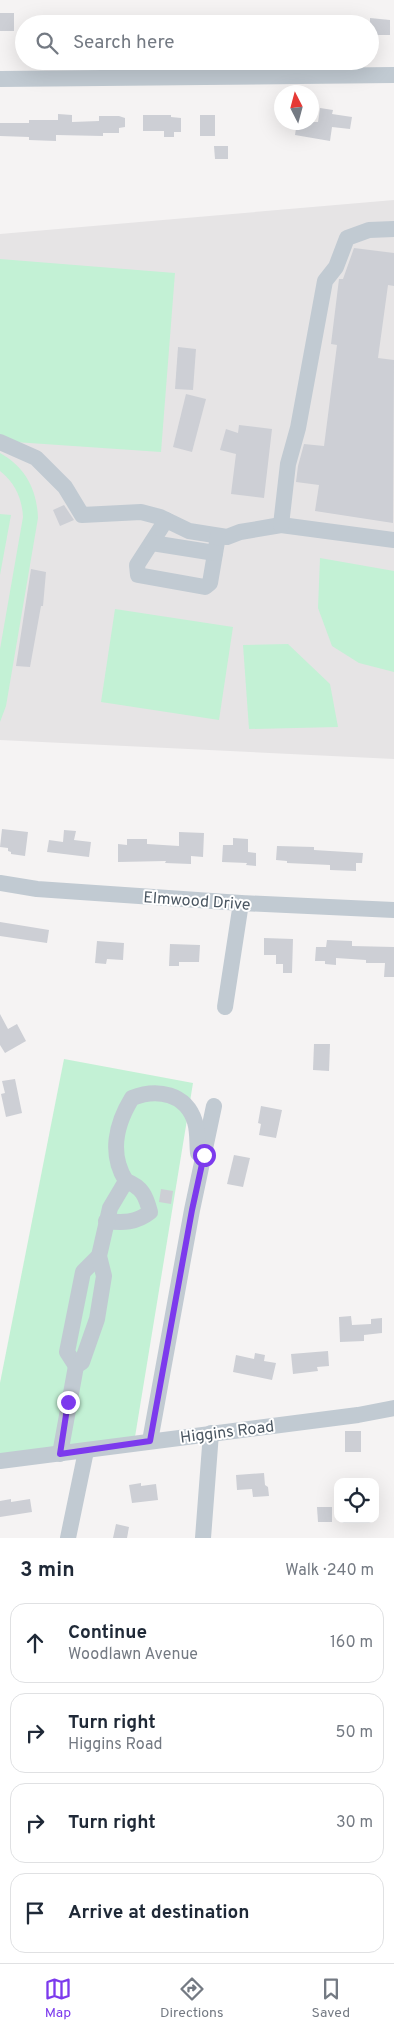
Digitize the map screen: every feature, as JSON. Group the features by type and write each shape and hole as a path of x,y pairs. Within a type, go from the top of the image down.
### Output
{"street":[{"path":"0,79 394,75"},
{"path":"281,525 288,464 298,428 325,281 336,267 347,238 368,230 394,228"},
{"path":"0,442 36,458 65,487 82,515 141,512 166,520 189,531 227,537 240,532 281,525 394,540"},
{"path":"166,520 137,566 138,574 142,577 205,587 210,583 218,536"},
{"path":"152,542 215,553"},
{"name":"Elmwood Drive","path":"0,883 37,889 241,903 394,910"},
{"path":"225,1007 241,903"},
{"path":"106,1221 126,1222 141,1219 150,1212 143,1191 136,1184 126,1181 119,1170 115,1153 117,1135 125,1108 132,1098 143,1094 165,1094 183,1102 196,1124 198,1153 204,1155"},
{"path":"150,1441 192,1210 214,1106"},
{"path":"76,1366 82,1362 97,1319 104,1276 99,1256 106,1221 110,1208 126,1181"},
{"path":"144,1216 161,1220"},
{"path":"60,1454 76,1366 67,1352 83,1272 99,1256"},
{"name":"Higgins Road","path":"0,1461 358,1415 394,1408"},
{"path":"203,1538 211,1433"},
{"path":"68,1538 86,1451"}],"shaded area":[{"path":"394,200 394,759 0,740 0,234"}],"green space":[{"path":"0,259 175,273 161,452 0,441"},
{"path":"0,453 16,465 28,480 35,498 38,518 6,706 0,722 0,649 23,517 17,491 0,471"},
{"path":"0,514 11,515 0,575"},
{"path":"320,558 394,571 394,672 359,663 332,646 318,608"},
{"path":"115,609 233,627 219,720 101,702"},
{"path":"288,644 330,684 338,727 249,729 243,645"},
{"path":"64,1059 193,1083 134,1443 0,1465 0,1383"}],"building":[{"path":"0,13 14,13 14,31 0,31"},
{"path":"379,19 390,20 390,35 379,35"},
{"path":"320,108 333,110 332,114 352,117 350,129 332,127 330,141 295,135 296,130 319,130"},
{"path":"58,114 72,115 72,122 99,121 99,116 119,116 125,118 125,127 119,128 119,133 103,133 103,136 56,135 56,141 29,140 29,137 0,136 0,123 58,120"},
{"path":"143,115 171,115 171,117 181,118 181,132 174,132 174,137 164,137 164,131 143,131"},
{"path":"200,115 215,115 215,136 200,136"},
{"path":"214,146 228,146 228,159 215,159"},
{"path":"354,248 394,253 394,286 388,285 378,358 394,360 393,523 315,511 319,485 296,482 304,444 324,446 337,345 331,344 339,279 343,279"},
{"path":"178,347 196,349 193,390 175,389"},
{"path":"186,394 206,399 192,452 173,447"},
{"path":"239,425 272,429 264,498 231,494 236,454 220,450 226,429 238,433"},
{"path":"64,505 74,520 60,526 53,510"},
{"path":"31,569 46,572 43,606 41,606 30,667 16,666"},
{"path":"2,829 28,832 25,856 11,854 8,848 0,847"},
{"path":"64,830 76,831 74,840 91,842 89,857 47,852 49,840 63,842"},
{"path":"179,832 204,833 203,857 191,856 191,864 165,863 166,861 118,862 118,844 127,845 127,839 147,839 147,844 179,846"},
{"path":"233,838 248,839 248,852 256,853 256,866 246,865 247,863 222,862 223,845 233,845"},
{"path":"277,846 314,847 314,850 363,853 362,863 356,863 356,871 330,870 330,865 287,863 287,861 276,860"},
{"path":"0,922 49,930 47,943 0,936"},
{"path":"264,938 293,939 292,973 283,973 283,964 276,964 276,955 264,955"},
{"path":"327,940 352,941 352,946 394,947 394,977 384,977 385,963 366,963 366,960 336,958 336,965 325,964 325,961 315,961 316,947 326,947"},
{"path":"97,941 124,943 123,960 107,959 106,964 95,963"},
{"path":"170,944 200,945 199,962 179,962 179,966 169,966"},
{"path":"0,1014 8,1029 17,1024 26,1041 5,1053 0,1045"},
{"path":"314,1044 330,1044 329,1071 313,1070"},
{"path":"15,1079 22,1113 6,1117 1,1094 5,1093 2,1081"},
{"path":"261,1106 282,1110 276,1138 259,1135 261,1124 258,1123"},
{"path":"234,1155 250,1158 243,1187 227,1184"},
{"path":"161,1189 173,1191 171,1204 159,1202"},
{"path":"351,1316 352,1325 371,1324 371,1319 382,1318 382,1333 364,1335 364,1341 340,1342 339,1317"},
{"path":"328,1351 329,1366 317,1367 318,1371 293,1374 291,1354"},
{"path":"255,1353 265,1355 264,1361 276,1363 272,1380 233,1372 236,1355 254,1359"},
{"path":"345,1431 361,1431 361,1452 345,1452"},
{"path":"264,1473 265,1485 268,1487 269,1496 253,1497 252,1489 237,1490 236,1475"},
{"path":"141,1483 141,1486 156,1484 158,1500 132,1503 129,1485"},
{"path":"11,1499 11,1502 30,1499 32,1512 0,1517 0,1501"},
{"path":"317,1507 332,1507 332,1522 318,1522"},
{"path":"116,1524 129,1527 127,1538 113,1538"}],"route":[{"path":"68,1402 60,1454 150,1441 192,1210 204,1155"}]}
